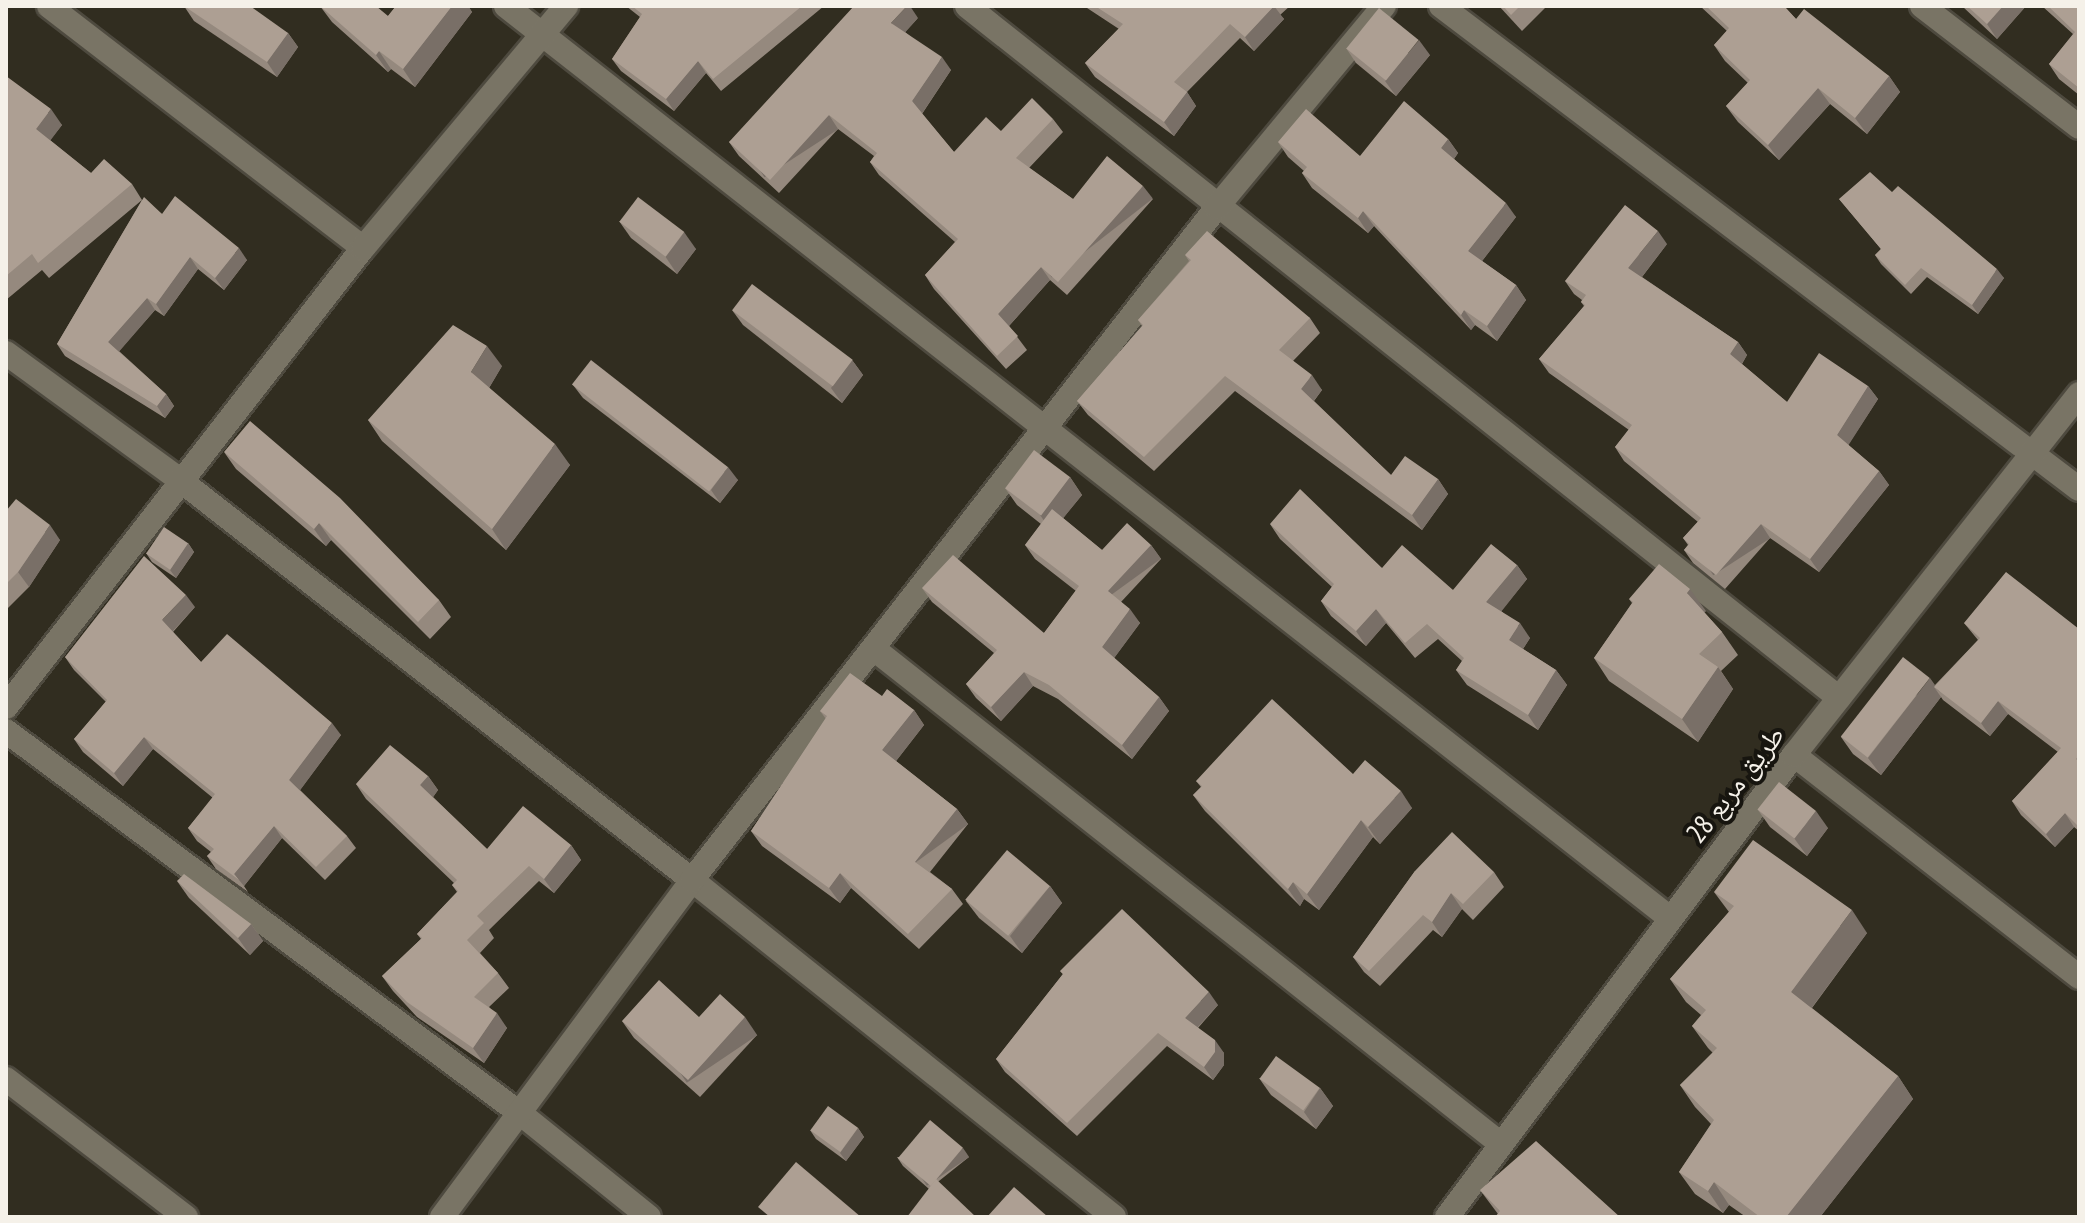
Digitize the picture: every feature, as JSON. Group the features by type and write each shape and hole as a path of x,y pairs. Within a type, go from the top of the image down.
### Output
{"street":[{"path":"49,6 363,248"},
{"path":"506,6 1670,918"},
{"path":"6,707 363,248 544,36 566,6"},
{"path":"967,6 1839,698"},
{"path":"442,1217 692,880 1217,207 1384,6"},
{"path":"1441,6 2079,489"},
{"path":"1922,6 2079,127"},
{"path":"6,353 180,480 692,880 1114,1217"},
{"name":"طريق مربع 28","path":"1447,1217 1794,755 2079,394"},
{"path":"874,649 1501,1144"},
{"path":"6,731 521,1114 649,1217"},
{"path":"1794,755 2079,977"},
{"path":"6,1079 186,1217"}],"building":[{"path":"184,6 250,6 288,33 267,62"},
{"path":"320,6 376,6 388,16 396,6 452,6 403,69 379,51 376,55"},
{"path":"632,6 802,6 713,79 698,61 666,99 612,59 642,14"},
{"path":"854,6 907,6 891,23 942,57 912,101 954,152 986,117 1001,131 1032,98 1053,119 1016,158 1073,199 1107,156 1143,186 1058,282 1041,267 998,314 1018,336 997,356 925,275 958,239 870,162 877,153 829,115 770,180 729,142"},
{"path":"1095,6 1274,6 1245,37 1230,24 1174,82 1187,92 1164,122 1085,63 1123,24"},
{"path":"1503,6 1520,6 1511,15"},
{"path":"1706,6 1784,6 1796,19 1804,9 1889,76 1855,118 1818,88 1768,145 1726,106 1750,80 1714,45 1729,28"},
{"path":"1967,6 2003,6 1987,24"},
{"path":"2048,6 2079,6 2079,88 2049,64 2075,32"},
{"path":"1379,8 1419,40 1386,81 1346,48"},
{"path":"6,76 51,109 36,129 91,173 104,159 132,184 38,263 32,254 6,276"},
{"path":"1404,101 1448,139 1441,148 1506,203 1468,251 1516,285 1487,326 1464,310 1461,315 1363,211 1358,218 1302,173 1307,167 1278,142 1306,109 1360,156"},
{"path":"1870,172 1892,192 1898,186 1997,269 1972,305 1921,268 1905,285 1875,255 1881,249 1839,199"},
{"path":"175,196 239,248 215,278 190,257 156,304 147,298 108,342 166,394 157,406 57,344 144,197 162,214"},
{"path":"638,197 684,232 666,257 619,222"},
{"path":"1625,205 1658,231 1628,268 1738,342 1730,354 1787,402 1819,353 1868,386 1837,435 1879,471 1810,559 1761,524 1716,575 1684,550 1689,544 1683,538 1701,518 1615,447 1632,425 1539,359 1585,305 1581,302 1586,295 1565,281"},
{"path":"1207,231 1310,318 1279,350 1312,375 1301,389 1391,475 1405,456 1438,479 1412,515 1225,376 1144,457 1077,401 1143,325 1138,320 1191,260 1185,255"},
{"path":"752,284 853,360 833,386 732,310"},
{"path":"453,325 487,346 471,372 555,444 492,529 368,420"},
{"path":"591,360 728,467 709,492 572,384"},
{"path":"250,421 340,498 439,600 418,622 319,523 314,529 224,452"},
{"path":"1034,450 1070,477 1041,515 1005,488"},
{"path":"1300,489 1382,568 1402,545 1453,590 1491,544 1517,565 1486,602 1520,623 1509,640 1556,670 1528,715 1456,670 1464,658 1427,624 1405,643 1376,609 1356,631 1321,601 1334,584 1270,524"},
{"path":"16,499 50,525 18,572 6,584 6,511"},
{"path":"1052,509 1102,550 1127,523 1151,545 1108,591 1130,609 1102,647 1159,697 1122,745 1049,685 1024,672 991,707 966,684 997,650 922,588 953,555 1044,633 1079,586 1025,545"},
{"path":"164,527 188,543 170,570 146,554"},
{"path":"144,556 186,595 162,620 201,662 227,634 332,723 289,780 347,836 316,867 274,826 234,874 239,880 207,856 214,849 188,828 215,794 144,737 114,773 74,739 107,700 65,657"},
{"path":"1659,564 1690,589 1687,593 1722,632 1699,654 1718,667 1682,719 1594,658 1633,602 1629,599"},
{"path":"2006,572 2079,629 2079,755 2076,759 2079,762 2079,827 2065,813 2046,834 2012,801 2061,748 1998,701 1981,723 1934,687 1980,638 1964,623"},
{"path":"1903,657 1930,678 1868,758 1841,737"},
{"path":"850,673 882,696 887,689 914,710 882,750 957,809 915,862 952,889 908,934 840,873 829,888 751,831 827,716 820,711"},
{"path":"1272,699 1353,774 1365,760 1401,791 1368,827 1361,820 1307,894 1293,882 1288,889 1193,795 1202,786 1196,781"},
{"path":"390,745 428,776 420,785 487,849 523,806 571,845 544,879 529,866 477,916 484,923 467,940 498,973 474,997 497,1013 473,1048 407,1002 382,976 422,938 417,934 458,891 452,885 457,880 356,784"},
{"path":"1779,782 1816,811 1794,839 1757,810"},
{"path":"1452,832 1494,872 1463,904 1451,893 1432,922 1423,915 1369,971 1353,957 1415,871"},
{"path":"1753,840 1852,910 1791,992 1898,1076 1786,1217 1760,1217 1714,1182 1708,1191 1679,1172 1714,1120 1680,1085 1717,1048 1692,1026 1706,1010 1670,979 1734,906 1714,892"},
{"path":"1007,850 1050,886 1008,936 965,900"},
{"path":"184,874 251,924 238,938 177,881"},
{"path":"1122,909 1209,992 1185,1018 1215,1040 1215,1052 1204,1067 1158,1033 1067,1123 996,1059 1063,974 1060,971"},
{"path":"659,980 699,1017 720,994 745,1017 688,1080 622,1021"},
{"path":"1276,1056 1320,1088 1303,1110 1260,1079"},
{"path":"828,1106 858,1128 840,1152 810,1130"},
{"path":"930,1120 963,1148 931,1186 898,1158"},
{"path":"1536,1141 1620,1217 1495,1217 1500,1211 1480,1190"},
{"path":"796,1162 861,1217 770,1217 758,1207"},
{"path":"936,1179 976,1217 907,1217"},
{"path":"1014,1187 1048,1217 987,1217"}]}
